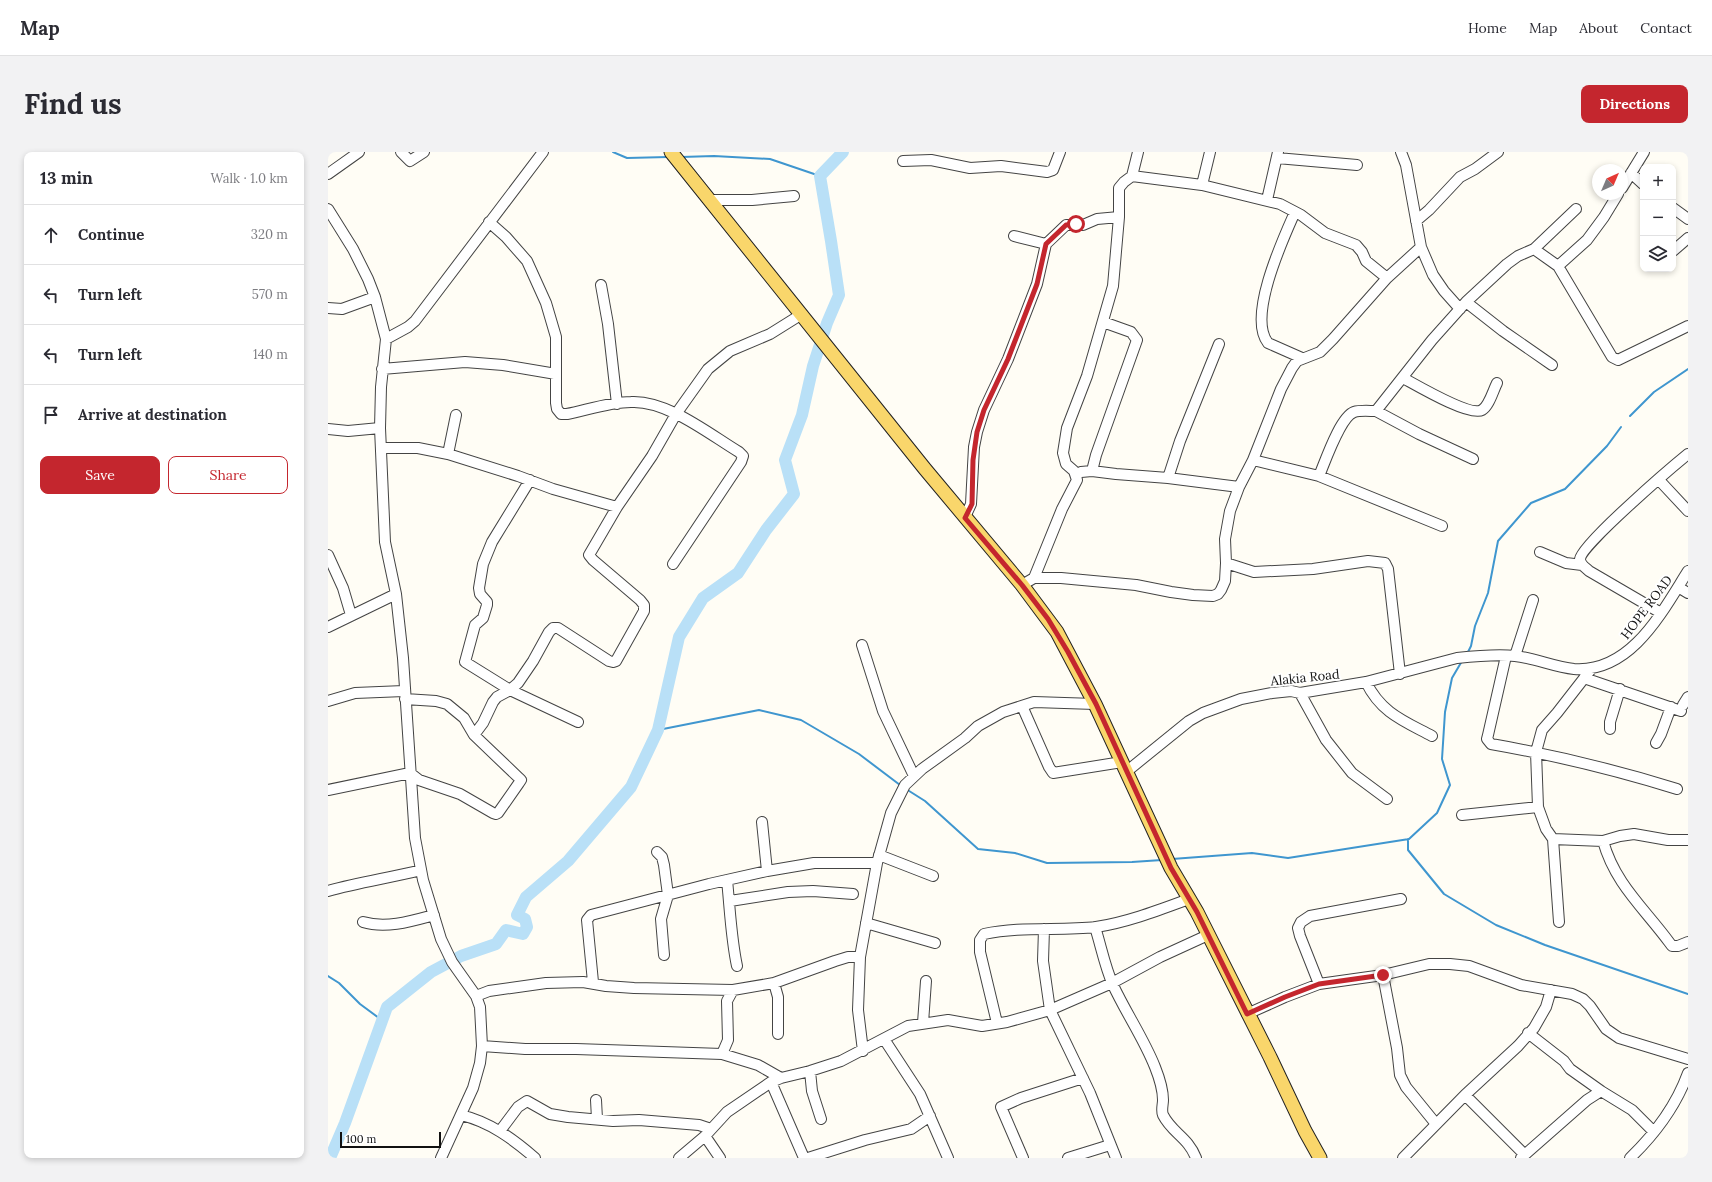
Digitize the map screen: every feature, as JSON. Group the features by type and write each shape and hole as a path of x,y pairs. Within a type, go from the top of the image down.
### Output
{"main road":[{"path":"674,156 821,337 920,463 1022,585 1057,632 1096,704 1167,859 1208,935 1305,1131 1320,1158"}],"street":[{"path":"328,174 359,152"},
{"path":"401,152 410,161 424,152"},
{"path":"386,339 408,327 415,321 543,152"},
{"path":"903,161 932,156 970,168 1001,166 1047,172 1054,170 1060,152"},
{"path":"1034,578 1062,509 1077,480 1076,475 1066,464 1063,454 1067,428 1088,376 1114,286 1119,217 1119,188 1132,176 1138,152"},
{"path":"1202,185 1210,152"},
{"path":"1401,152 1406,164 1421,247 1433,275 1444,291 1463,306 1503,331 1552,365"},
{"path":"1416,221 1429,210 1460,177 1475,169 1498,152"},
{"path":"1628,178 1644,152"},
{"path":"1267,200 1278,155 1357,165"},
{"path":"1631,173 1640,181"},
{"path":"1132,176 1202,185 1280,204 1295,212 1325,233 1356,245 1362,252 1366,261 1387,278"},
{"path":"709,200 752,200 794,196"},
{"path":"1558,266 1587,240 1614,200"},
{"path":"328,209 353,249 375,298 386,339 382,369 380,428 385,542 396,594 403,658 404,695 415,838 441,939 451,960 476,996 480,1007 482,1046 480,1063 473,1088 441,1158"},
{"path":"1376,411 1432,340 1463,306 1507,264 1518,256 1534,249 1576,209"},
{"path":"1676,210 1688,220"},
{"path":"1295,212 1275,258 1266,290 1262,327 1265,340 1268,343 1302,358"},
{"path":"965,518 972,504 973,460 977,432 984,410 1008,359 1037,284 1046,244 1066,225 1083,225 1097,219 1119,217"},
{"path":"489,222 527,261 541,290 556,337 556,403 557,409 561,414 630,402 641,402 676,414 739,452 743,456 741,462 708,513 673,564"},
{"path":"1014,236 1046,244"},
{"path":"1676,248 1688,238"},
{"path":"1022,585 1034,578 1061,578 1136,585 1171,592 1212,596 1218,594 1225,581 1225,539 1230,511 1239,487 1253,460 1281,389 1292,368 1297,361 1302,358 1320,352 1387,278 1421,247"},
{"path":"1534,249 1558,266 1612,357 1618,360 1688,326"},
{"path":"601,285 608,324 617,404"},
{"path":"328,308 342,308 375,298"},
{"path":"474,735 483,723 493,702 497,697 510,690 518,682 533,661 548,632 553,628 558,628 609,661 616,661 644,610 644,605 589,555 617,507 652,456 676,414 697,382 720,358 730,351 770,334 802,314"},
{"path":"1092,471 1096,455 1137,340 1131,332 1103,322"},
{"path":"1168,478 1180,441 1219,344"},
{"path":"382,369 465,362 503,365 556,374"},
{"path":"1403,378 1459,407 1473,412 1480,412 1484,408 1497,384"},
{"path":"1319,476 1341,426 1349,415 1354,412 1376,411 1418,434 1473,459"},
{"path":"448,454 456,415"},
{"path":"328,429 348,431 380,428"},
{"path":"381,448 418,448 448,454 617,507"},
{"path":"1661,613 1589,571 1582,564 1580,558 1584,551 1608,524 1688,454"},
{"path":"1253,460 1319,476 1442,526"},
{"path":"1076,475 1081,472 1092,471 1168,478 1239,487"},
{"path":"530,480 492,542 483,564 479,588 480,594 487,602 487,606 483,618 475,625 465,662 510,690 578,722"},
{"path":"1659,480 1688,511"},
{"path":"1540,552 1566,564 1582,564"},
{"path":"328,555 343,588 351,615"},
{"path":"1226,563 1254,572 1313,569 1374,561 1385,563 1388,569 1400,674"},
{"name":"HOPE ROAD","path":"1510,656 1575,668 1592,668 1611,661 1635,646 1661,613 1688,571"},
{"path":"1678,587 1688,594"},
{"path":"328,627 396,594"},
{"path":"1533,600 1510,656 1488,739 1491,744 1536,752 1618,771 1677,789"},
{"path":"862,645 883,711 909,781"},
{"name":"Alakia Road","path":"1124,767 1189,721 1203,714 1251,697 1286,691 1300,693 1366,682 1457,658 1510,656"},
{"path":"1559,922 1553,839 1546,829 1538,807 1536,752 1542,730 1592,668"},
{"path":"1584,678 1671,707 1684,704"},
{"path":"1366,682 1371,693 1381,706 1392,714 1432,736"},
{"path":"1610,729 1610,722 1620,689"},
{"path":"328,701 355,693 404,695 447,704 464,718 474,735 521,780 496,814 460,794 419,780 410,772"},
{"path":"1300,693 1326,740 1352,773 1388,799"},
{"path":"863,1051 858,1010 860,957 878,859 891,813 909,781 965,738 978,726 1003,712 1034,702 1096,704"},
{"path":"1022,706 1053,773 1124,767"},
{"path":"1656,743 1671,707"},
{"path":"328,790 410,772"},
{"path":"1462,815 1538,807"},
{"path":"762,822 767,871"},
{"path":"1553,839 1603,841 1634,834 1668,840 1688,840"},
{"path":"1603,841 1613,870 1629,893 1672,946 1678,946 1688,942"},
{"path":"657,852 662,857 668,895 661,919 664,955"},
{"path":"593,982 587,920 590,915 727,880 814,863 878,859 933,876"},
{"path":"328,891 356,884 389,879 422,870"},
{"path":"727,880 730,901 732,943 737,966"},
{"path":"730,901 788,892 812,891 853,894"},
{"path":"997,1023 980,952 980,940 984,934 1028,929 1095,927 1143,916 1189,899"},
{"path":"1319,984 1300,936 1298,928 1301,922 1310,916 1401,899"},
{"path":"363,922 384,924 406,923 434,915"},
{"path":"866,923 935,943"},
{"path":"1095,927 1112,983 1133,1025 1144,1041 1155,1068 1162,1090 1162,1113 1169,1126 1188,1143 1196,1158"},
{"path":"1044,929 1043,961 1050,1010 1083,1078 1116,1158"},
{"path":"679,1158 708,1132 727,1112 771,1082 841,1061 863,1051 900,1029 923,1023 948,1020 982,1026 1050,1010 1112,983 1160,957 1208,935"},
{"path":"476,996 488,991 546,983 593,982 606,986 634,988 734,990 774,983 848,957 860,957"},
{"path":"1247,1014 1319,984 1383,975 1430,964 1450,964 1469,966 1521,985 1572,994 1583,999 1590,1006 1606,1029 1619,1038 1688,1059"},
{"path":"1383,975 1398,1053 1400,1075 1406,1087 1436,1124"},
{"path":"923,1023 926,981"},
{"path":"774,983 778,997 778,1034"},
{"path":"722,1054 728,1040 727,1001 734,990"},
{"path":"1403,1158 1465,1095 1518,1046 1534,1028 1546,1006 1551,990"},
{"path":"1528,1033 1564,1061 1576,1073 1601,1091 1632,1110 1654,1132"},
{"path":"884,1039 920,1094 948,1158"},
{"path":"482,1046 525,1049 576,1049 722,1054 758,1065 781,1078"},
{"path":"810,1071 812,1091 821,1119"},
{"path":"1630,1158 1654,1132 1682,1090 1688,1073"},
{"path":"1023,1158 1002,1107 1021,1098 1083,1078"},
{"path":"771,1082 791,1125 804,1158"},
{"path":"1465,1095 1523,1156 1587,1100 1601,1091"},
{"path":"596,1100 597,1119"},
{"path":"500,1131 518,1107 527,1101 550,1114 568,1117 613,1121 646,1121 699,1125 708,1132 720,1158"},
{"path":"461,1115 473,1118 500,1131 512,1138 535,1158"},
{"path":"808,1158 865,1140 911,1129 930,1116"},
{"path":"1068,1158 1110,1145"}],"waterway":[{"path":"613,152 627,158 668,157"},
{"path":"330,1158 345,1123 387,1007 431,972 461,956 496,944 506,930 523,934 527,927 525,919 517,915 526,897 568,861 631,787 658,730 679,637 703,598 738,573 766,530 794,494 785,460 802,415 813,366 827,323 839,295 820,176 843,152"},
{"path":"681,157 714,156 770,159 820,176"},
{"path":"1630,416 1654,392 1688,369"},
{"path":"1467,654 1471,646 1475,626 1488,593 1498,541 1531,503 1565,489 1607,446 1621,427"},
{"path":"1172,859 1252,853 1288,858 1409,839 1437,813 1450,785 1442,759 1445,712 1452,678 1462,661"},
{"path":"658,730 759,710 801,720 859,754 900,785"},
{"path":"906,789 925,801 978,849 1015,853 1047,863 1132,862 1162,860"},
{"path":"1408,839 1408,850 1444,894 1496,925 1545,945 1688,994"},
{"path":"328,976 339,983 360,1004 383,1021"}],"route":[{"path":"1076,224 1066,225 1046,244 1037,284 1008,359 984,410 977,432 973,460 972,504 965,518 1022,585 1057,632 1096,704 1165,856 1197,912 1247,1014 1319,984 1383,975"}]}
